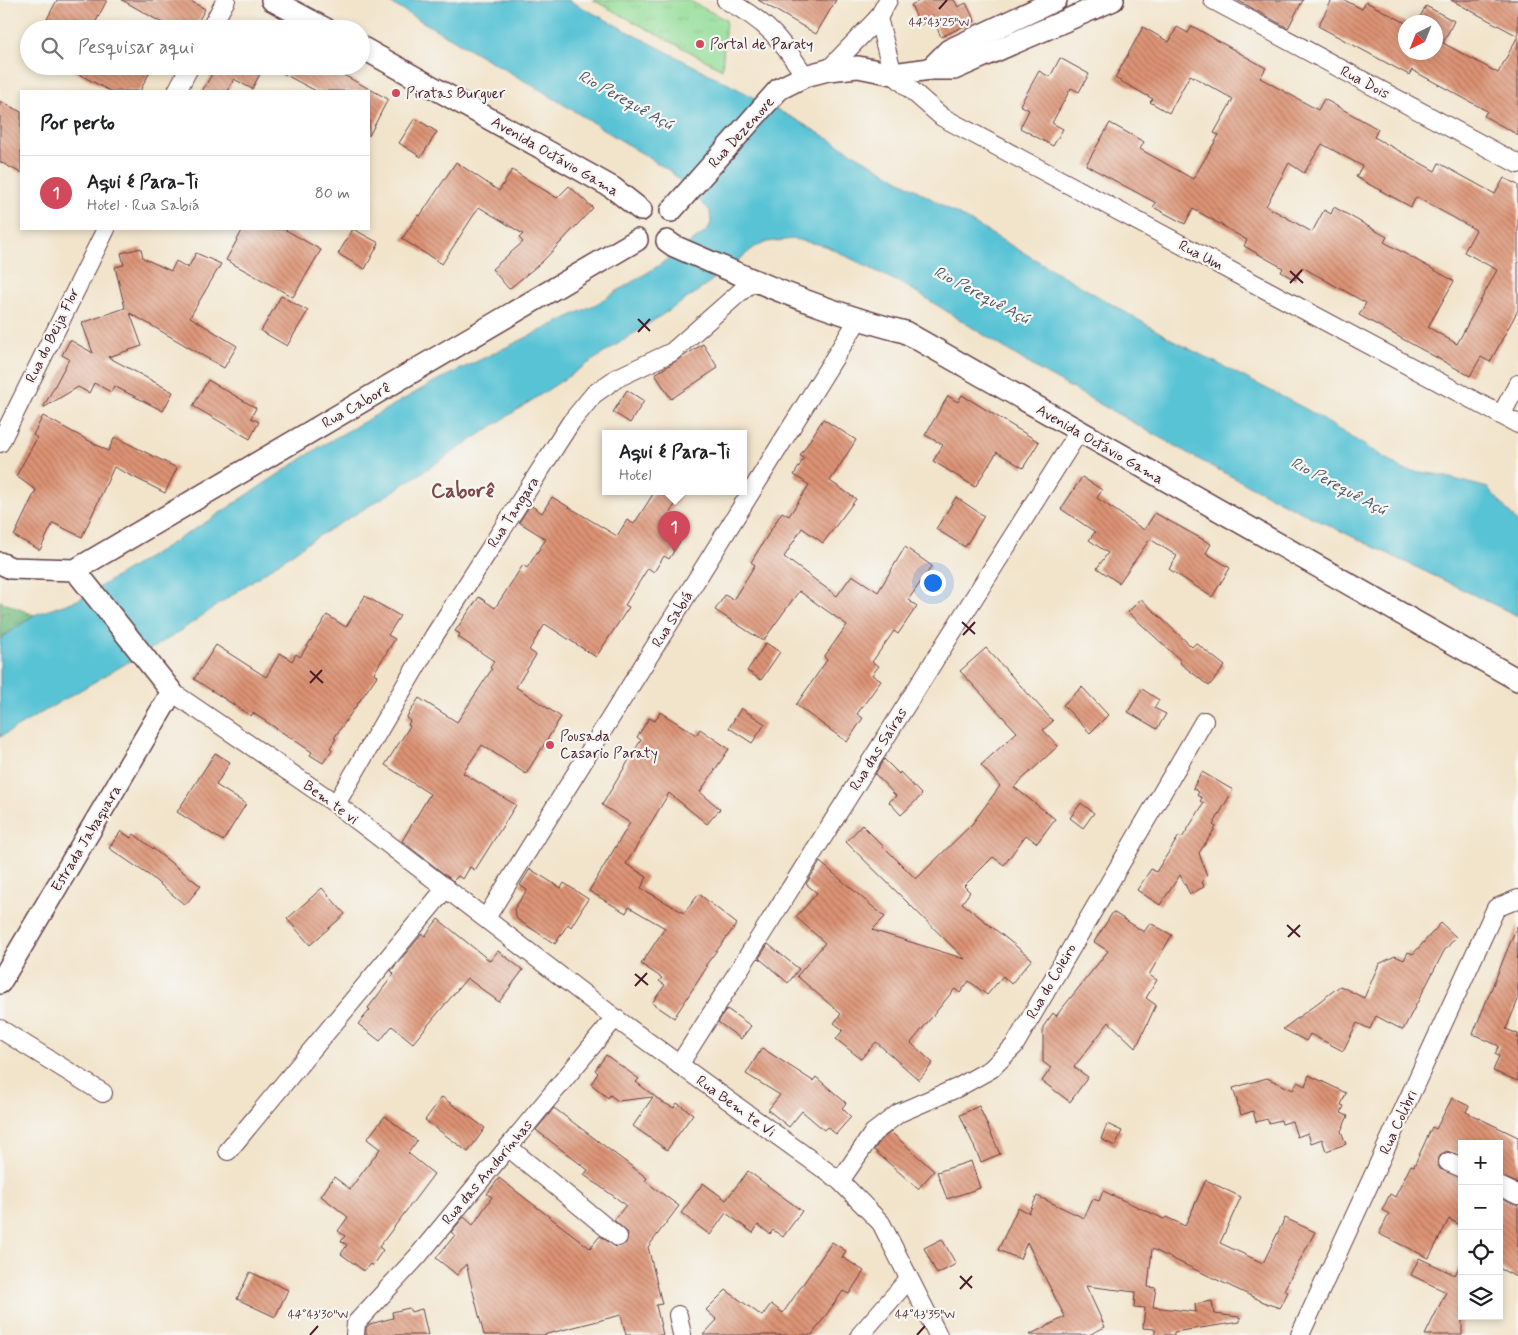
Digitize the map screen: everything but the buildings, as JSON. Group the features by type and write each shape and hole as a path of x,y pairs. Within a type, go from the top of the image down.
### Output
{"street":[{"path":"215,20 226,0"},
{"path":"272,0 309,20"},
{"path":"726,0 753,14 782,42 805,76"},
{"path":"828,70 878,18 888,0"},
{"path":"930,69 949,50 1056,0"},
{"name":"Rua Dezenove","path":"675,206 779,89 805,76 828,70 858,67 893,74 930,69 954,69 1113,0"},
{"name":"Rua Dois","path":"1212,0 1518,164"},
{"path":"878,18 893,74"},
{"name":"Avenida Octávio Gama","path":"370,52 613,188 641,210"},
{"name":"Rua Um","path":"893,74 942,117 1518,424"},
{"path":"178,90 185,75"},
{"path":"652,205 675,206 676,223 671,243 654,246 645,245 637,240 632,229 636,217 641,210 652,205"},
{"name":"Rua do Beija Flor","path":"0,443 106,230"},
{"name":"Rua Caborê","path":"75,570 637,240"},
{"name":"Avenida Octávio Gama","path":"671,243 748,277 858,320 905,332 1078,432 1518,680"},
{"name":"Rua Tangara","path":"336,804 434,636 571,422 594,394 617,378 672,352 748,277"},
{"name":"Rua Sabiá","path":"486,918 858,320"},
{"path":"1501,415 1518,384"},
{"name":"Rua das Saíras","path":"679,1065 1078,432"},
{"path":"4,568 75,570 172,692"},
{"name":"Bem te vi","path":"172,692 336,804 486,918"},
{"name":"Estrada Jabaquara","path":"0,983 172,692"},
{"name":"Rua do Coleiro","path":"840,1181 873,1133 899,1113 957,1088 991,1070 1014,1046 1204,721"},
{"path":"228,1151 446,888"},
{"name":"Rua Colibri","path":"1300,1335 1496,908 1518,899"},
{"name":"Rua Bem te Vi","path":"486,918 615,1018 840,1181 881,1223 908,1280 938,1335"},
{"name":"Rua das Andorinhas","path":"356,1329 615,1018"},
{"path":"0,1029 103,1093"},
{"path":"508,1147 618,1237"},
{"path":"1503,1188 1518,1195"},
{"path":"860,1335 908,1280"},
{"path":"678,1316 682,1335"}],"green space":[{"name":"Portal de Paraty","path":"593,0 688,0 726,20 722,69"},
{"path":"0,601 34,615 0,639"}],"water":[{"name":"Rio Perequê Açú","path":"385,0 568,0 793,118 1178,343 1306,409 1404,470 1435,474 1488,488 1518,523 1518,616 1303,513 1209,465 1039,370 910,288 826,246 793,239 767,242 755,247 697,292 389,494 307,543 173,636 0,737 0,639 34,615 78,600 208,521 321,446 436,381 596,304 655,268 707,231 711,223 710,211 670,171 542,91"}],"place":[{"name":"Portal de Paraty","path":"700,44"},
{"name":"Piratas Burguer","path":"396,93"},
{"name":"Aqui é Para-Ti","path":"674,552"},
{"name":"Pousada Casario Paraty","path":"550,745"}],"district":[{"name":"Caborê","path":"463,490"}]}
